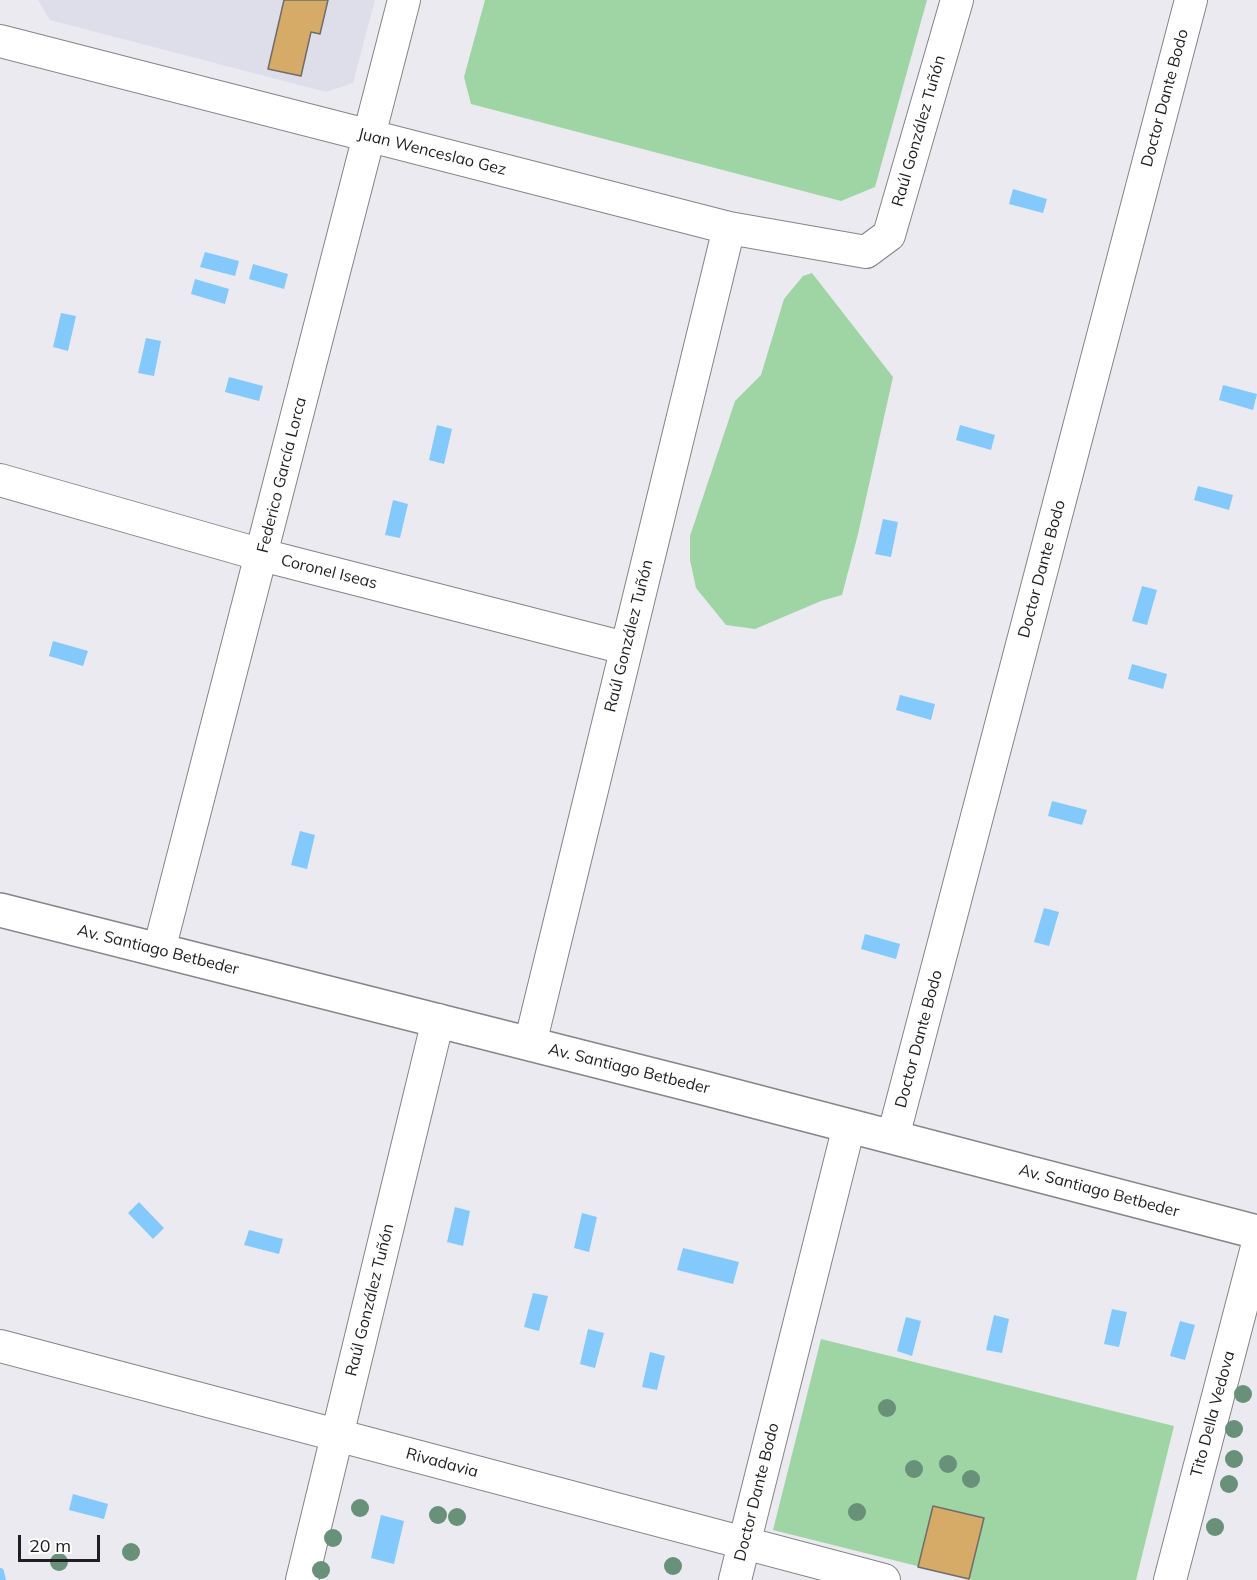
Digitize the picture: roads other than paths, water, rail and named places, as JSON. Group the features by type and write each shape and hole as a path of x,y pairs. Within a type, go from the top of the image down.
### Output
{"main road":[{"name":"Av. Santiago Betbeder","path":"0,910 438,1020 1257,1232"}],"street":[{"name":"Federico García Lorca","path":"159,950 404,0"},
{"name":"Raúl González Tuñón","path":"866,252 889,235 957,0"},
{"name":"Doctor Dante Bodo","path":"893,1137 1191,0"},
{"name":"Juan Wenceslao Gez","path":"0,41 729,228 866,252"},
{"name":"Raúl González Tuñón","path":"530,1044 729,228"},
{"name":"Coronel Iseas","path":"0,480 262,555 625,648"},
{"name":"Raúl González Tuñón","path":"302,1580 438,1020"},
{"name":"Doctor Dante Bodo","path":"735,1580 849,1126"},
{"name":"Tito Della Vedova","path":"1170,1580 1257,1247"},
{"name":"Rivadavia","path":"0,1346 884,1580"}],"water":[{"path":"1013,189 1047,199 1043,213 1009,204"},
{"path":"205,252 239,261 235,276 200,267"},
{"path":"253,264 288,274 284,289 249,279"},
{"path":"195,279 229,289 225,304 191,294"},
{"path":"61,313 76,316 68,351 53,347"},
{"path":"146,338 161,341 154,376 138,373"},
{"path":"229,377 263,386 259,401 225,392"},
{"path":"1223,385 1257,394 1253,410 1219,400"},
{"path":"437,425 452,429 444,464 429,460"},
{"path":"960,425 995,435 991,450 956,440"},
{"path":"1198,486 1233,495 1229,510 1194,500"},
{"path":"393,500 408,504 400,538 385,535"},
{"path":"883,519 898,522 891,557 875,554"},
{"path":"1142,586 1157,590 1147,625 1132,621"},
{"path":"53,641 88,651 83,666 49,656"},
{"path":"1132,664 1167,674 1163,689 1128,679"},
{"path":"900,695 935,704 931,720 896,710"},
{"path":"1052,801 1087,810 1082,825 1048,816"},
{"path":"300,831 315,835 307,869 291,865"},
{"path":"1044,908 1059,912 1049,946 1034,942"},
{"path":"865,934 900,944 896,959 861,949"},
{"path":"139,1202 164,1228 153,1239 128,1213"},
{"path":"455,1207 470,1211 463,1246 447,1242"},
{"path":"582,1213 597,1217 589,1252 574,1248"},
{"path":"249,1230 283,1239 279,1254 244,1245"},
{"path":"683,1248 739,1262 733,1284 677,1270"},
{"path":"533,1293 548,1296 539,1331 524,1327"},
{"path":"1112,1309 1127,1312 1119,1347 1104,1344"},
{"path":"994,1315 1009,1319 1002,1353 986,1350"},
{"path":"906,1317 921,1321 912,1356 897,1351"},
{"path":"1180,1321 1195,1325 1185,1360 1170,1356"},
{"path":"588,1329 604,1333 595,1368 580,1364"},
{"path":"650,1352 665,1356 657,1390 642,1387"},
{"path":"73,1494 108,1504 104,1519 69,1510"},
{"path":"381,1515 404,1521 394,1564 371,1558"}],"waterway":[{"path":"0,1572 2,1580"}]}
